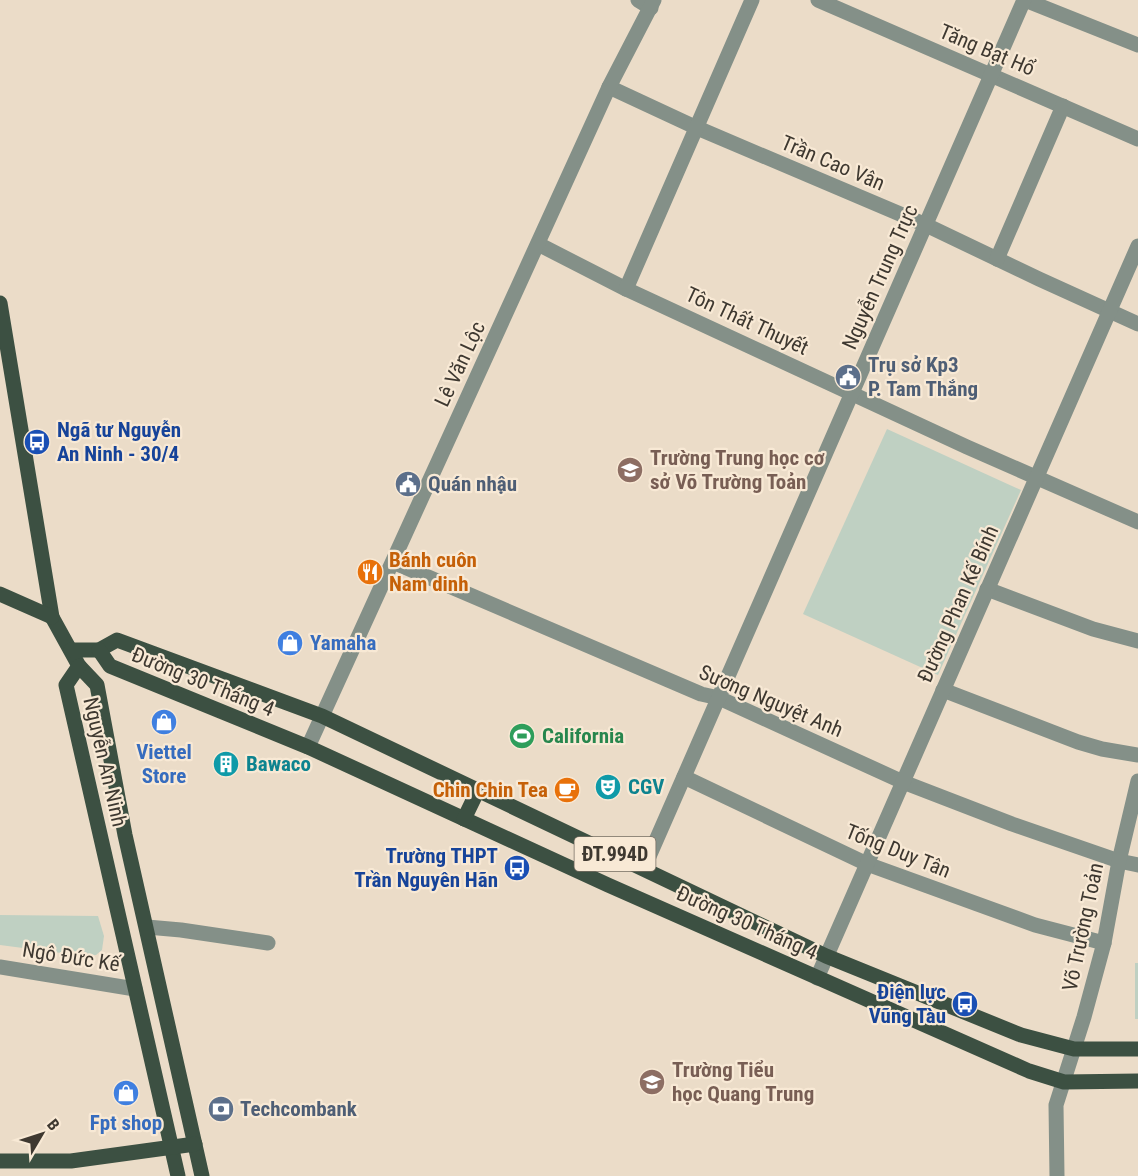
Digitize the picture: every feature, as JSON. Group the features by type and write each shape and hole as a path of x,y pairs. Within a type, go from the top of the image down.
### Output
{"main road":[{"path":"0,303 52,617 79,666"},
{"path":"0,594 52,617"},
{"name":"Đường 30 Tháng 4","path":"1138,1049 1074,1049 1022,1035 826,956 322,716 117,640 99,650 110,666 308,747 608,885 1029,1071 1064,1082 1138,1081"},
{"path":"71,650 99,650"},
{"name":"Nguyễn An Ninh","path":"178,1176 66,685 79,666 97,685 125,835 202,1176"},
{"path":"464,819 478,790"},
{"path":"0,1161 72,1169 195,1144"}],"street":[{"path":"626,289 694,127 752,0"},
{"name":"Tăng Bạt Hổ","path":"818,0 1138,139"},
{"path":"1025,0 1138,45"},
{"name":"Nguyễn Trung Trực","path":"644,868 1025,0"},
{"name":"Lê Văn Lộc","path":"308,747 647,3"},
{"name":"Trần Cao Vân","path":"609,87 694,127 926,225 1138,324"},
{"path":"997,259 1063,106"},
{"name":"Tôn Thất Thuyết","path":"538,244 626,289 1036,478 1138,522"},
{"name":"Đường Phan Kế Bính","path":"817,978 1138,246"},
{"name":"Sương Nguyệt Anh","path":"393,562 701,694 719,698 903,783 1012,824 1119,861 1138,865"},
{"path":"987,589 1094,628 1138,641"},
{"path":"943,690 1078,742 1138,755"},
{"name":"Tống Duy Tân","path":"684,777 867,864 1035,925 1104,943"},
{"name":"Võ Trường Toản","path":"1057,1176 1056,1105 1104,943 1119,861 1138,781"},
{"path":"147,927 268,943"},
{"name":"Ngô Đức Kế","path":"0,968 135,989"}],"green space":[{"path":"887,429 1021,490 938,675 803,614"},
{"path":"0,915 98,916 104,936 102,950 96,955 84,956 0,945"},
{"path":"1135,963 1138,963 1138,1019 1135,1019"}],"place":[{"name":"Trụ sở Kp3 P. Tam Thắng","path":"848,377"},
{"name":"Ngã tư Nguyễn An Ninh - 30/4","path":"37,442"},
{"name":"Trường Trung học cơ sở Võ Trường Toản","path":"630,470"},
{"name":"Quán nhậu","path":"408,484"},
{"name":"Bánh cuôn Nam dinh","path":"370,572"},
{"name":"Yamaha","path":"290,643"},
{"name":"Viettel Store","path":"164,722"},
{"name":"California","path":"522,736"},
{"name":"Bawaco","path":"226,764"},
{"name":"CGV","path":"608,787"},
{"name":"Chin Chin Tea","path":"567,790"},
{"name":"Trường THPT Trần Nguyên Hãn","path":"517,868"},
{"name":"Điện lực Vũng Tàu","path":"965,1004"},
{"name":"Trường Tiểu học Quang Trung","path":"652,1082"},
{"name":"Fpt shop","path":"126,1093"},
{"name":"Techcombank","path":"221,1109"}]}
